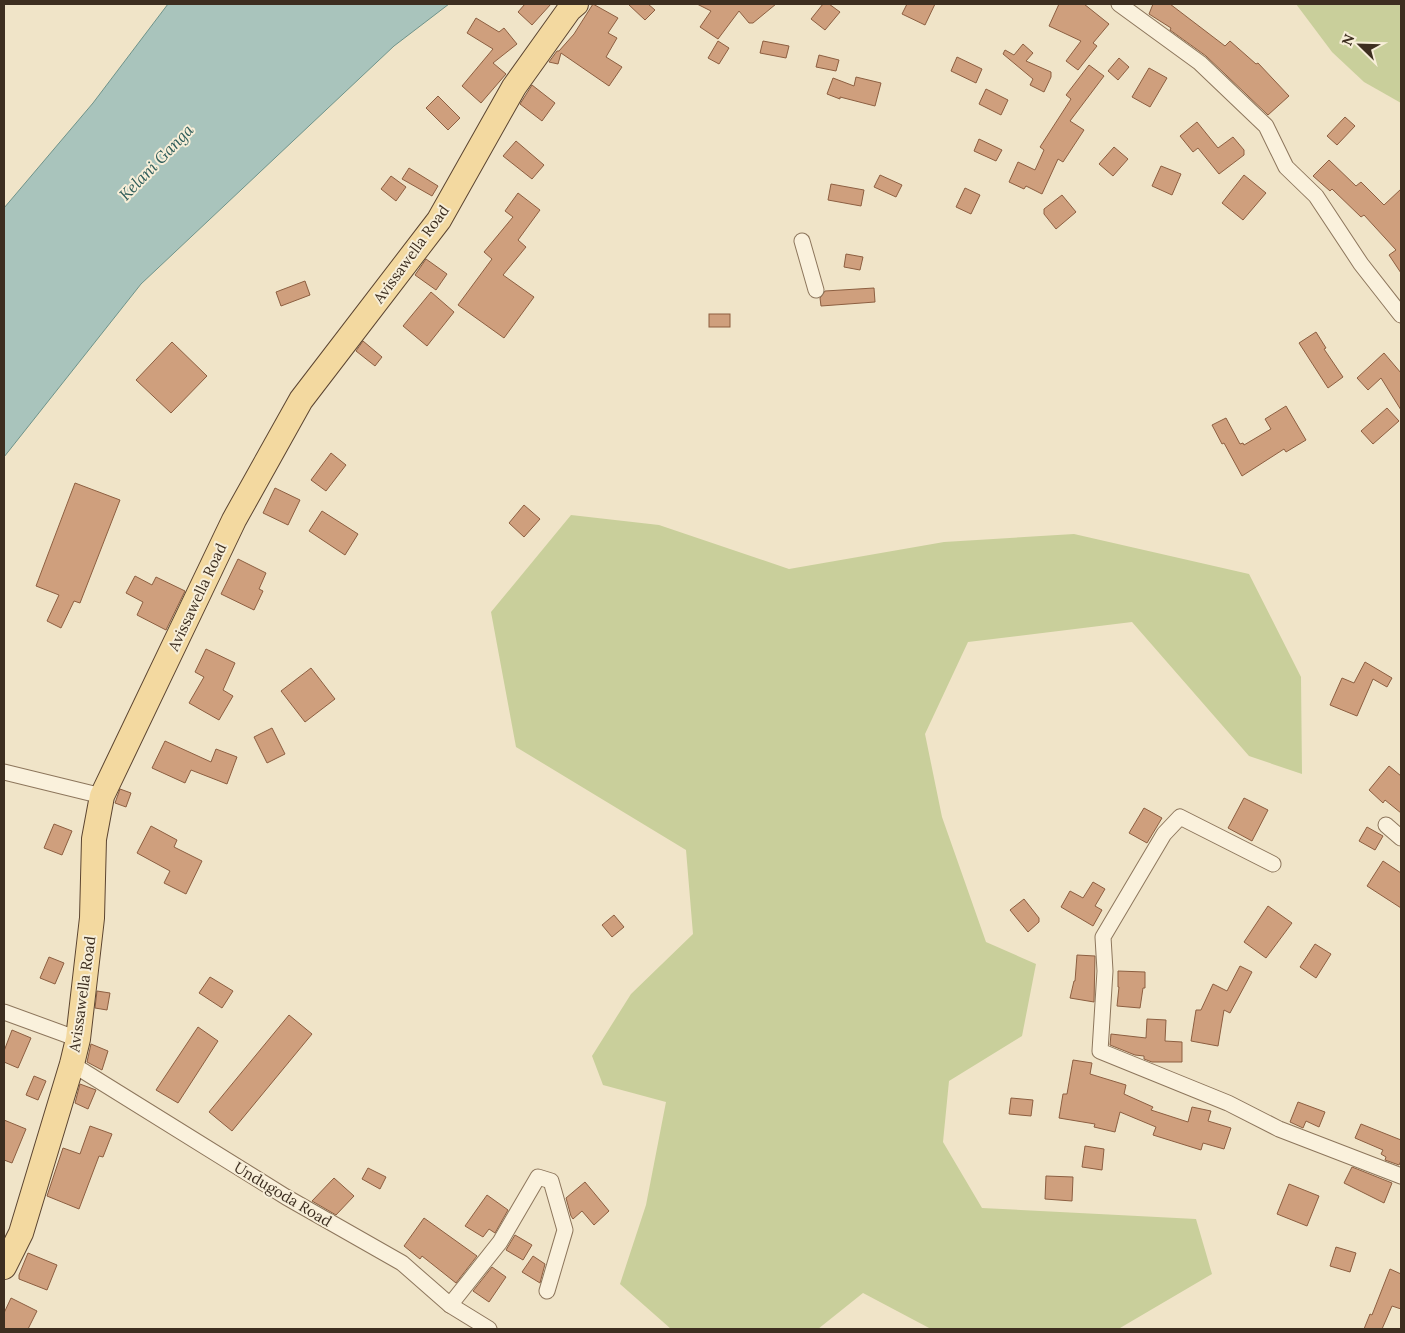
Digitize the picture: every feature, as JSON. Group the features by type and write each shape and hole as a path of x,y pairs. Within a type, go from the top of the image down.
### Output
{"main road":[{"name":"Avissawella Road","path":"4,1267 21,1233 78,1040 92,918 94,839 102,796 234,520 301,400 439,220 514,87 569,10 576,4"}],"street":[{"path":"1120,4 1200,63 1266,126 1286,167 1316,196 1361,264 1401,315"},
{"path":"802,241 816,290"},
{"path":"4,772 102,796"},
{"path":"1273,864 1180,817 1164,834 1102,937 1105,971 1100,1051 1228,1103 1279,1129 1401,1176"},
{"path":"1386,825 1401,838"},
{"path":"4,1012 78,1040"},
{"name":"Undugoda Road","path":"72,1064 286,1197 402,1263 450,1305 489,1329"},
{"path":"450,1305 500,1242 538,1177 551,1181 565,1230 547,1291"}],"green space":[{"path":"1296,4 1401,4 1401,103 1364,82 1332,52"},
{"path":"571,515 659,525 789,569 944,542 1074,534 1249,574 1301,677 1302,774 1249,756 1132,622 968,642 925,734 942,817 986,942 1036,964 1022,1036 949,1081 943,1142 982,1208 1196,1219 1212,1274 1120,1328 1115,1329 931,1329 863,1293 818,1329 671,1329 620,1284 646,1205 666,1102 603,1085 592,1056 631,994 693,934 686,850 516,747 491,612"}],"water":[{"name":"Kelani Ganga","path":"168,4 449,4 394,46 141,284 4,457 4,208 93,103"}],"building":[{"path":"525,4 551,4 532,25 518,12"},
{"path":"593,4 618,18 608,33 617,38 606,57 622,67 609,86 561,53 558,64 549,62 574,34"},
{"path":"628,4 648,4 655,10 645,20"},
{"path":"697,4 776,4 753,23 749,23 739,11 718,39 700,27 711,11"},
{"path":"823,4 829,4 840,12 825,30 811,19"},
{"path":"907,4 935,4 925,25 902,14"},
{"path":"1059,4 1084,4 1109,24 1093,43 1097,46 1078,70 1066,61 1081,41 1049,26"},
{"path":"1153,4 1170,4 1225,46 1230,41 1256,64 1258,63 1289,96 1268,115 1206,56 1170,30 1171,28 1149,14"},
{"path":"476,18 499,32 504,28 517,44 493,63 506,74 481,103 462,86 493,49 467,33"},
{"path":"718,41 729,48 719,64 708,58"},
{"path":"763,41 789,46 786,58 760,53"},
{"path":"1023,44 1033,53 1026,61 1051,72 1051,77 1044,92 1030,85 1033,79 1003,54 1005,50 1014,55"},
{"path":"819,55 839,60 836,71 816,67"},
{"path":"957,57 982,69 976,83 951,71"},
{"path":"1119,58 1129,67 1118,80 1108,71"},
{"path":"1089,65 1104,76 1070,121 1084,130 1063,162 1058,159 1042,194 1026,186 1024,189 1009,182 1018,162 1035,170 1044,150 1040,147 1071,99 1066,95"},
{"path":"1149,68 1167,78 1150,107 1132,97"},
{"path":"856,77 881,83 875,106 840,97 840,99 827,94 833,78 854,86"},
{"path":"532,85 555,103 542,121 520,104"},
{"path":"986,89 1008,100 1001,115 979,104"},
{"path":"438,96 460,118 448,130 426,108"},
{"path":"1345,117 1355,126 1337,145 1327,136"},
{"path":"1197,122 1218,148 1233,137 1244,150 1244,155 1219,174 1198,148 1193,152 1180,136"},
{"path":"979,139 1002,150 996,161 974,151"},
{"path":"516,141 544,165 532,179 503,156"},
{"path":"1114,147 1128,159 1113,176 1099,164"},
{"path":"1329,160 1356,186 1361,182 1384,205 1401,189 1401,273 1389,255 1396,250 1364,215 1361,217 1332,189 1330,191 1313,176"},
{"path":"1161,166 1181,174 1172,195 1152,186"},
{"path":"409,168 438,186 432,196 402,179"},
{"path":"880,175 902,185 896,197 874,187"},
{"path":"1244,175 1266,193 1243,220 1222,203"},
{"path":"391,176 406,187 396,201 381,189"},
{"path":"831,184 864,190 861,206 828,200"},
{"path":"965,188 980,195 971,214 956,207"},
{"path":"518,193 540,210 518,240 526,247 503,275 534,297 504,338 458,305 492,259 484,252 513,217 505,211"},
{"path":"1062,195 1076,212 1056,229 1044,214 1044,209"},
{"path":"846,254 863,257 860,270 844,267"},
{"path":"426,259 447,274 436,290 415,275"},
{"path":"305,281 310,295 281,306 276,292"},
{"path":"874,288 875,302 821,306 820,298 825,291"},
{"path":"431,292 454,312 427,346 403,326"},
{"path":"709,314 730,314 730,327 709,327"},
{"path":"1316,332 1326,348 1324,349 1343,377 1328,388 1299,343"},
{"path":"363,341 382,357 375,366 356,351"},
{"path":"172,342 207,376 171,413 136,380"},
{"path":"1384,353 1401,373 1401,410 1381,378 1368,390 1357,378"},
{"path":"1286,406 1306,440 1286,452 1284,449 1242,476 1212,425 1226,418 1240,444 1243,443 1244,445 1271,429 1265,419"},
{"path":"1387,408 1399,421 1373,444 1361,431"},
{"path":"331,453 346,465 326,491 311,480"},
{"path":"75,483 120,500 80,603 74,601 61,628 47,621 59,595 36,586"},
{"path":"275,488 300,500 288,525 263,513"},
{"path":"524,505 540,519 524,537 509,523"},
{"path":"322,511 358,534 345,555 309,531"},
{"path":"238,559 266,573 259,589 263,591 254,610 221,594"},
{"path":"135,576 152,585 156,577 185,591 166,630 137,615 143,602 126,593"},
{"path":"206,649 235,663 223,690 233,696 219,720 189,703 204,677 195,672"},
{"path":"1365,662 1392,678 1387,687 1373,679 1357,716 1330,705 1342,678 1354,683"},
{"path":"311,668 335,699 305,722 281,691"},
{"path":"272,728 285,754 267,763 254,737"},
{"path":"165,741 211,762 216,749 237,757 227,784 191,770 185,783 152,768"},
{"path":"1389,766 1401,776 1401,813 1385,800 1383,803 1369,790"},
{"path":"120,789 131,793 126,807 115,803"},
{"path":"1244,798 1268,810 1252,841 1228,828"},
{"path":"1144,808 1162,818 1147,843 1129,833"},
{"path":"54,824 72,831 62,855 44,848"},
{"path":"151,826 177,840 174,847 202,861 186,894 164,883 170,871 137,853"},
{"path":"1367,827 1383,836 1375,850 1359,841"},
{"path":"1383,861 1401,873 1401,908 1367,886"},
{"path":"1093,882 1105,889 1095,906 1102,910 1093,926 1061,907 1070,891 1083,898"},
{"path":"1024,899 1039,918 1039,922 1028,932 1010,910"},
{"path":"1268,906 1292,923 1266,958 1244,942"},
{"path":"614,915 624,927 612,937 602,925"},
{"path":"1315,944 1331,954 1316,978 1300,967"},
{"path":"1077,955 1095,956 1094,1002 1070,998 1075,981"},
{"path":"49,957 64,963 55,984 40,978"},
{"path":"1240,966 1252,972 1230,1013 1224,1010 1218,1046 1191,1041 1196,1010 1201,1010 1213,984 1227,991"},
{"path":"1118,971 1145,972 1145,988 1143,988 1140,1008 1117,1006"},
{"path":"210,977 233,991 222,1008 199,993"},
{"path":"97,991 110,993 107,1010 95,1008"},
{"path":"289,1015 312,1034 232,1131 209,1112"},
{"path":"1147,1019 1166,1020 1165,1041 1182,1042 1182,1062 1152,1062 1144,1059 1144,1056 1135,1055 1110,1045 1111,1034 1146,1038"},
{"path":"198,1027 218,1041 178,1103 156,1090"},
{"path":"12,1030 31,1038 18,1068 4,1062 4,1051"},
{"path":"91,1044 108,1051 102,1070 87,1062"},
{"path":"1073,1060 1092,1063 1090,1074 1126,1085 1124,1094 1153,1107 1151,1110 1188,1122 1192,1107 1211,1111 1208,1121 1231,1128 1224,1149 1203,1143 1201,1150 1153,1135 1156,1127 1120,1112 1115,1132 1094,1127 1095,1124 1059,1118 1063,1094 1067,1094"},
{"path":"34,1076 46,1081 38,1100 26,1095"},
{"path":"80,1084 96,1090 88,1109 75,1103"},
{"path":"1011,1098 1033,1100 1031,1116 1009,1114"},
{"path":"1298,1102 1325,1112 1319,1127 1306,1121 1303,1128 1290,1122"},
{"path":"4,1120 26,1129 12,1163 4,1160"},
{"path":"1361,1124 1401,1140 1401,1161 1399,1165 1385,1160 1386,1157 1381,1154 1383,1150 1355,1138"},
{"path":"90,1126 112,1134 103,1157 99,1156 79,1209 47,1196 63,1148 80,1154"},
{"path":"1085,1146 1104,1149 1102,1170 1082,1167"},
{"path":"1352,1167 1392,1183 1384,1203 1344,1183"},
{"path":"368,1168 386,1177 380,1189 362,1179"},
{"path":"1046,1176 1073,1177 1072,1201 1045,1199"},
{"path":"334,1178 354,1196 336,1215 312,1201"},
{"path":"585,1182 609,1211 594,1225 582,1211 573,1219 566,1198"},
{"path":"1289,1184 1319,1196 1307,1226 1277,1214"},
{"path":"487,1195 508,1210 495,1233 489,1229 483,1237 465,1226"},
{"path":"424,1218 477,1256 456,1283 422,1256 420,1259 404,1246"},
{"path":"515,1235 532,1245 523,1260 506,1250"},
{"path":"1336,1247 1356,1253 1350,1272 1330,1266"},
{"path":"28,1253 57,1265 47,1290 19,1279"},
{"path":"533,1256 545,1264 540,1283 522,1272"},
{"path":"492,1267 506,1277 489,1302 473,1291"},
{"path":"1390,1269 1401,1274 1401,1309 1392,1306 1382,1329 1364,1329 1370,1314 1372,1315"},
{"path":"11,1298 37,1311 28,1329 4,1329 4,1313"}]}
